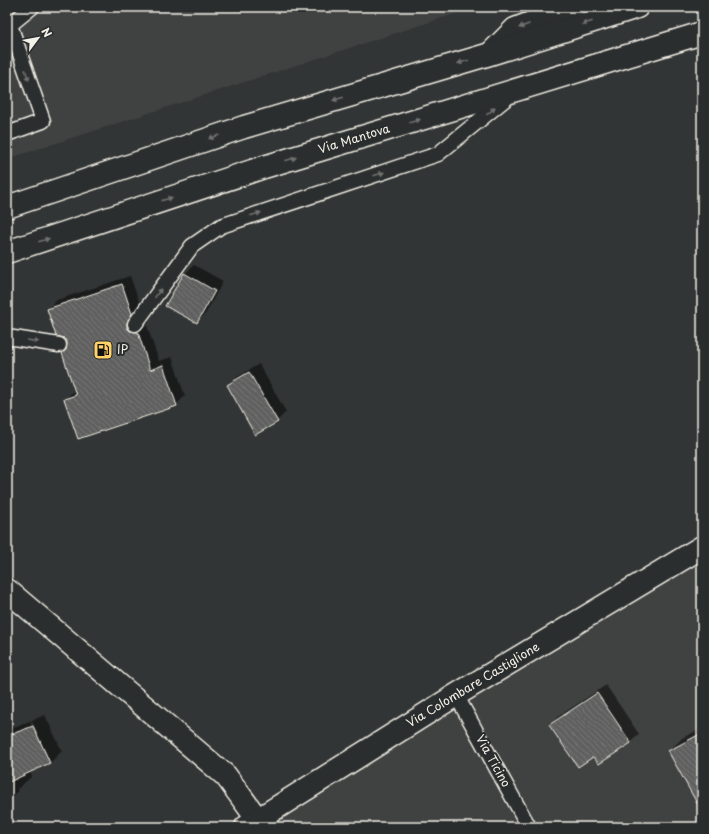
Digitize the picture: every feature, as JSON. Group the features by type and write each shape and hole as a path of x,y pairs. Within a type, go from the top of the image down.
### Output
{"main road":[{"path":"490,54 515,29 573,7"},
{"path":"7,207 244,126 490,54 637,7"},
{"name":"Via Mantova","path":"7,252 264,167 702,32"},
{"name":"Via Colombare Castiglione","path":"252,823 456,695 702,547"},
{"path":"7,590 226,776 252,823"}],"lane":[{"path":"7,134 43,121 9,25 32,7"},
{"path":"135,324 192,246 221,226 438,154 518,89"},
{"path":"7,202 29,199"},
{"path":"7,337 59,345"},
{"name":"Via Ticino","path":"456,695 529,827"}],"shaded area":[{"path":"7,7 476,7 7,159"},
{"path":"702,547 702,827 246,827"}],"building":[{"path":"184,273 215,291 197,323 165,306"},
{"path":"122,284 132,314 127,323 127,328 130,331 138,332 150,370 163,365 177,406 78,439 64,399 76,395 62,353 66,350 67,342 64,338 56,336 47,309"},
{"path":"249,372 278,422 255,435 227,385"},
{"path":"597,693 631,743 599,764 593,757 578,767 549,725"},
{"path":"33,726 50,763 7,783 7,736"},
{"path":"702,733 702,812 668,751"}],"place":[{"name":"IP","path":"103,350"}]}
